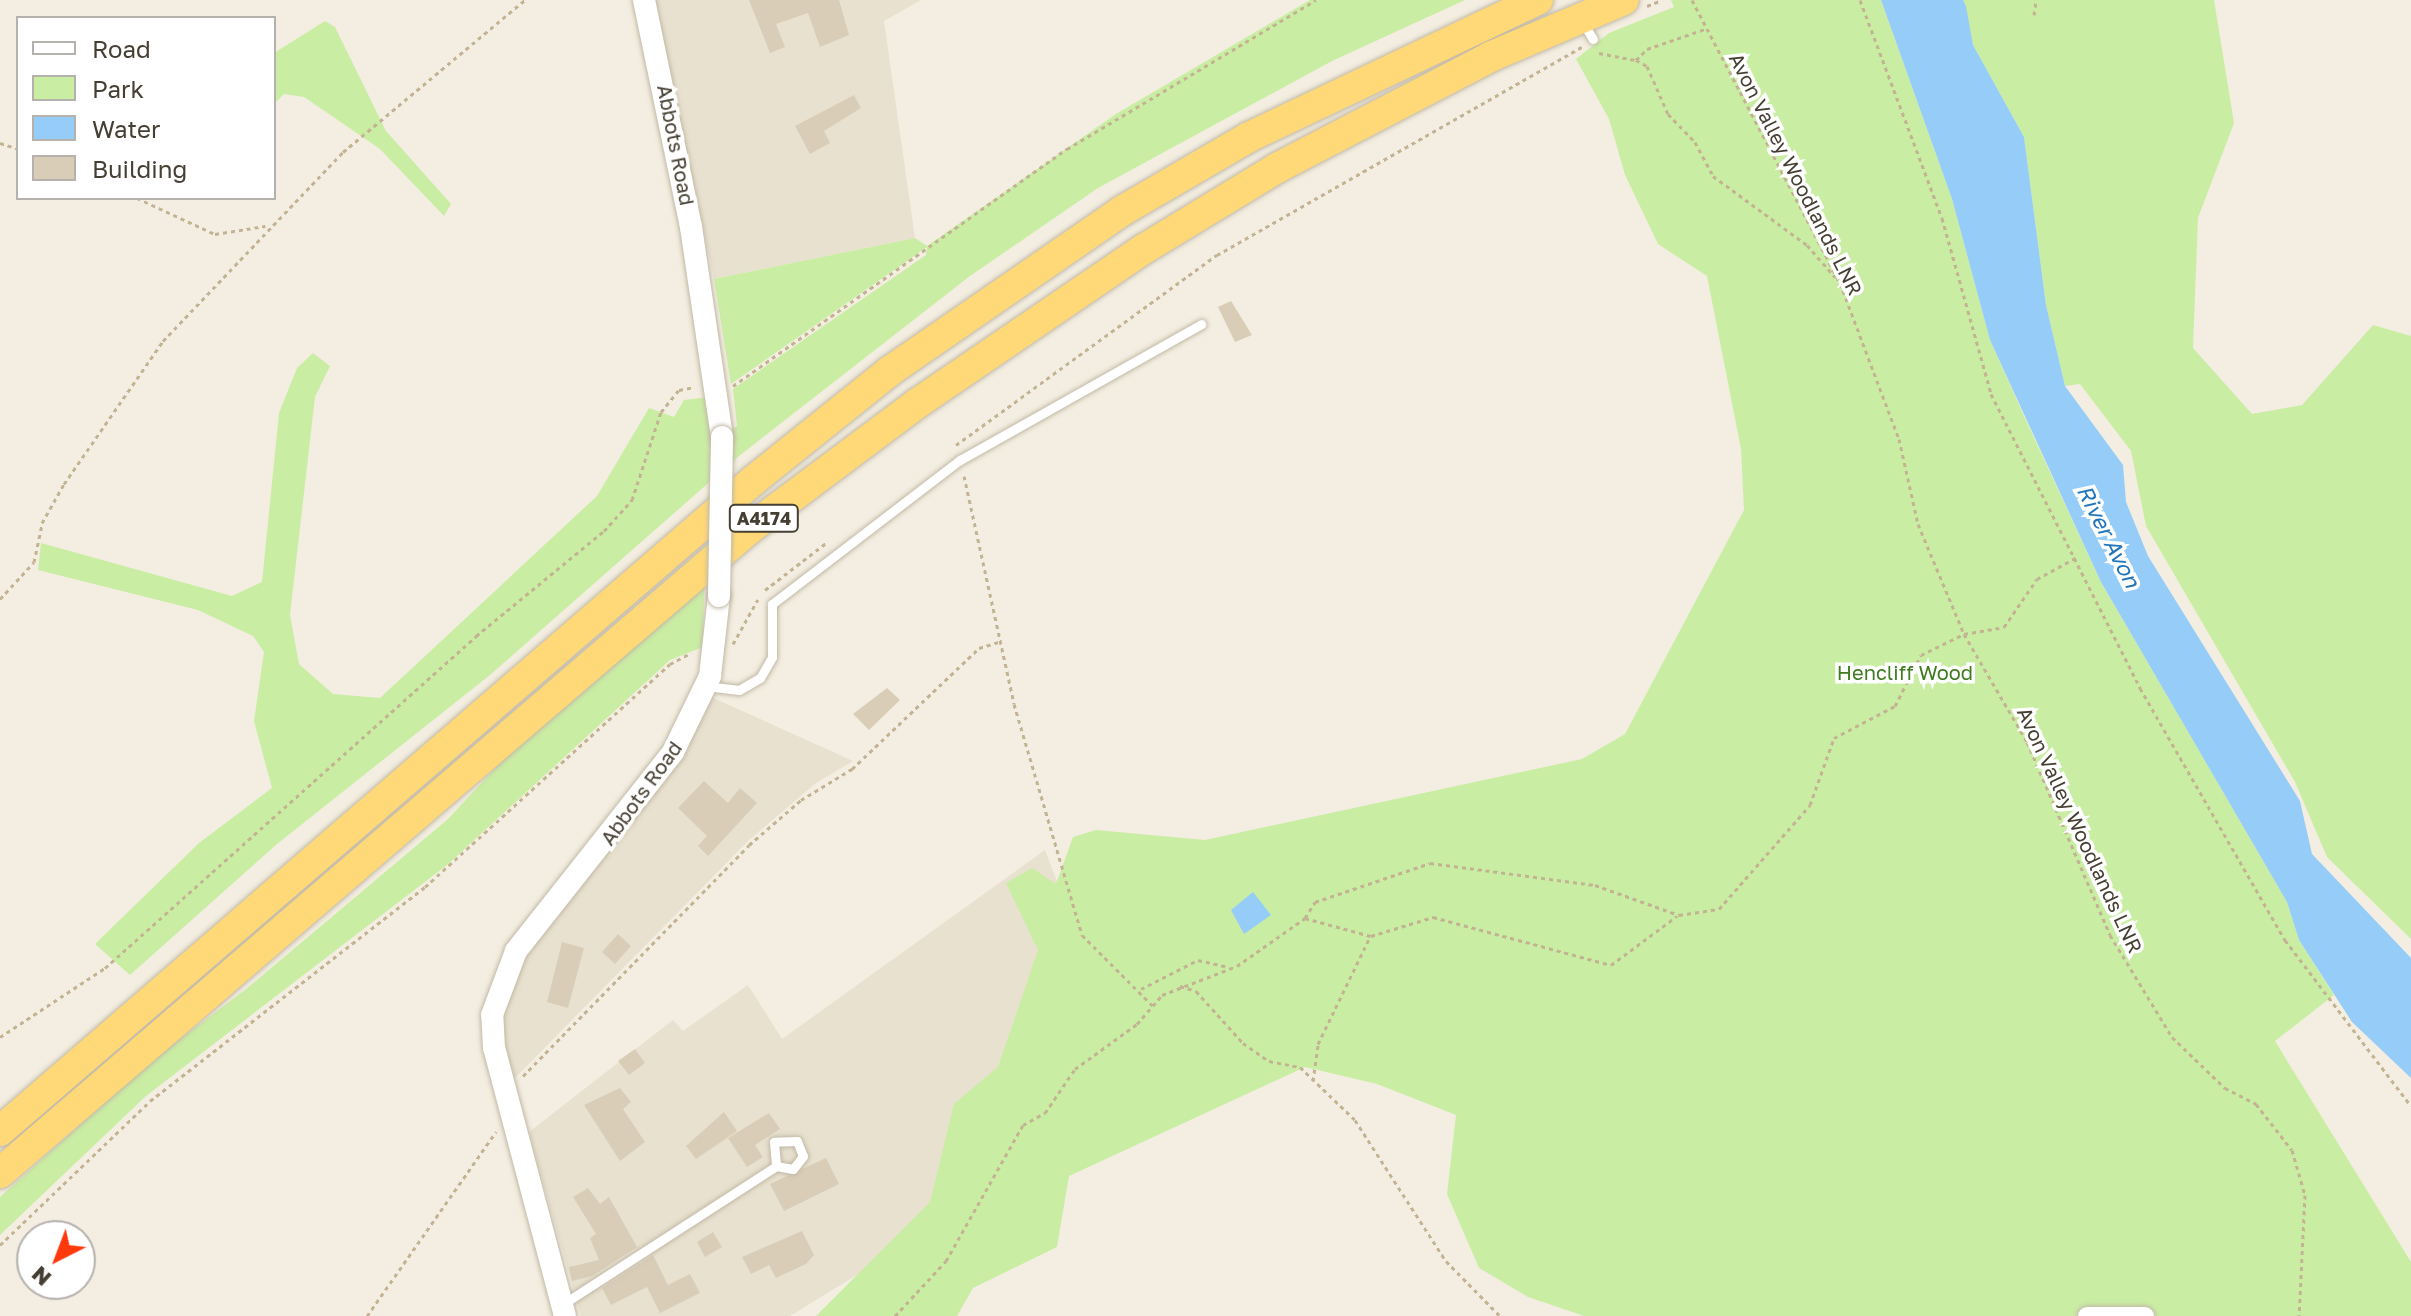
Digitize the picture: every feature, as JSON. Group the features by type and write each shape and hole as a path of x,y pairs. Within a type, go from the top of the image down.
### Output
{"highway":[{"name":"A4174","path":"0,1131 754,480 972,310 1249,137 1538,0"},
{"name":"A4174","path":"0,1173 748,530 918,403 1132,257 1277,168 1453,75 1587,34 1637,2"}],"street":[{"name":"Abbots Road","path":"563,1310 509,1104 492,1015 499,984 516,951 665,764 706,686 719,596 720,388 644,0"},
{"path":"2087,1316 2145,1316"}],"lane":[{"path":"706,686 739,690 760,678 772,657 772,604 960,460 1201,324"},
{"path":"563,1310 776,1166"}],"path":[{"path":"0,599 34,562 42,523 64,484 163,341 269,225 390,109 525,0"},
{"path":"0,1037 105,968 476,636 604,531 632,500 661,412 679,390 720,388 759,373 1067,149 1316,0"},
{"path":"1637,2 1662,0"},
{"name":"Avon Valley Woodlands LNR","path":"1692,0 1840,283 1899,439 1918,524 1964,634 2027,742 2110,935 2172,1037 2225,1088 2256,1104 2292,1150 2305,1195 2299,1316"},
{"path":"1860,0 1942,218 1991,394 2077,557 2140,688 2285,940 2411,1106"},
{"path":"2034,15 2036,0"},
{"path":"1636,60 1647,49 1705,29"},
{"path":"1587,34 1647,66 1668,114 1695,142 1713,176 1807,245 1840,283"},
{"path":"141,200 215,234 240,235 269,225"},
{"path":"953,447 960,460 999,642 1082,935 1122,980 1141,989 1152,1005"},
{"path":"1305,918 1371,936 1433,917 1611,965 1679,915 1719,909 1810,805 1834,738 1895,706 1921,655 1964,634 2004,627 2037,579 2077,557"},
{"path":"367,1316 509,1104 749,845 801,800 852,769 979,648 999,642"},
{"path":"1141,989 1198,960 1237,966 1305,918 1315,902 1430,863 1595,885 1679,915"},
{"path":"1313,1081 1318,1044 1371,936"},
{"path":"895,1316 946,1261 1023,1125 1045,1113 1075,1069 1178,985 1202,981 1225,966"},
{"path":"1178,985 1196,991 1243,1043 1269,1061 1300,1067 1355,1120 1446,1261 1500,1316"}],"shaded area":[{"path":"653,0 921,0 884,21 915,238 714,279"},
{"path":"709,696 853,761 816,783 749,840 512,1081 498,1014 521,958"},
{"path":"1045,850 1070,916 944,1211 886,1257 790,1316 581,1316 529,1132 673,1020 683,1031 748,985 782,1039"}],"green space":[{"path":"1310,0 1465,0 1332,61 1098,188 970,276 739,456 490,675 277,844 130,975 95,944 199,843 272,788 254,721 264,652 253,636 198,610 38,570 41,543 232,596 262,582 279,413 297,368 313,353 330,366 315,397 290,615 299,664 333,694 380,698 597,496 649,408 674,417 684,400 710,397 714,442 737,426 733,389 926,255 927,247 731,384 714,279 915,238 927,246 1116,114"},
{"name":"Hencliff Wood","path":"1671,0 1881,0 1952,199 1990,340 2030,429 2101,582 2287,902 2299,940 2334,995 2275,1041 2411,1262 2411,1316 1584,1316 1528,1297 1479,1268 1447,1194 1456,1115 1377,1084 1305,1067 1069,1176 1057,1247 973,1288 957,1316 816,1316 930,1202 954,1104 998,1067 1038,950 1006,883 1032,868 1056,884 1073,837 1096,830 1205,840 1582,759 1625,734 1744,510 1741,449 1707,276 1658,244 1625,175 1609,119 1576,59 1609,33 1674,7"},
{"path":"1963,0 2214,0 2234,123 2198,218 2193,348 2252,414 2302,405 2373,325 2411,336 2411,939 2327,857 2295,782 2146,526 2131,451 2080,384 2065,386 2046,305 2024,137 1973,45"},
{"path":"325,21 335,27 386,131 451,204 444,216 380,149 304,97 284,94 276,102 276,52"},
{"path":"704,582 703,647 670,660 447,865 146,1096 0,1235 0,1197 152,1060 245,990 448,819 539,721"}],"water":[{"name":"River Avon","path":"1881,0 1963,0 1966,6 1973,45 2024,137 2046,305 2065,386 2123,465 2126,502 2148,556 2300,801 2312,854 2411,958 2411,1078 2352,1022 2299,940 2287,902 2101,582 1990,340 1952,199"},
{"path":"1253,892 1271,915 1244,934 1231,910"}],"building":[{"path":"749,0 839,0 849,35 820,47 808,13 776,24 785,47 770,53"},
{"path":"854,95 861,108 824,131 830,143 810,154 795,126"},
{"path":"1231,301 1252,335 1235,342 1218,307"},
{"path":"887,688 900,700 869,730 853,714"},
{"path":"704,781 728,803 740,788 757,803 708,856 698,846 707,836 678,808"},
{"path":"618,934 631,946 615,964 602,952"},
{"path":"562,942 584,948 568,1008 547,1002"},
{"path":"635,1049 645,1063 629,1075 618,1061"},
{"path":"620,1088 631,1102 623,1109 645,1142 620,1161 584,1105"},
{"path":"724,1112 737,1131 696,1159 686,1146"},
{"path":"769,1113 780,1129 755,1145 763,1157 747,1167 728,1138"},
{"path":"826,1158 839,1184 784,1211 770,1184"},
{"path":"588,1188 600,1204 609,1197 637,1247 592,1276 572,1281 569,1267 599,1260 590,1238 596,1234 573,1197"},
{"path":"802,1231 814,1255 806,1264 776,1278 769,1265 751,1274 742,1257"},
{"path":"713,1232 722,1247 705,1257 697,1242"},
{"path":"653,1255 668,1285 690,1274 700,1293 660,1313 647,1287 611,1305 602,1288"}]}
